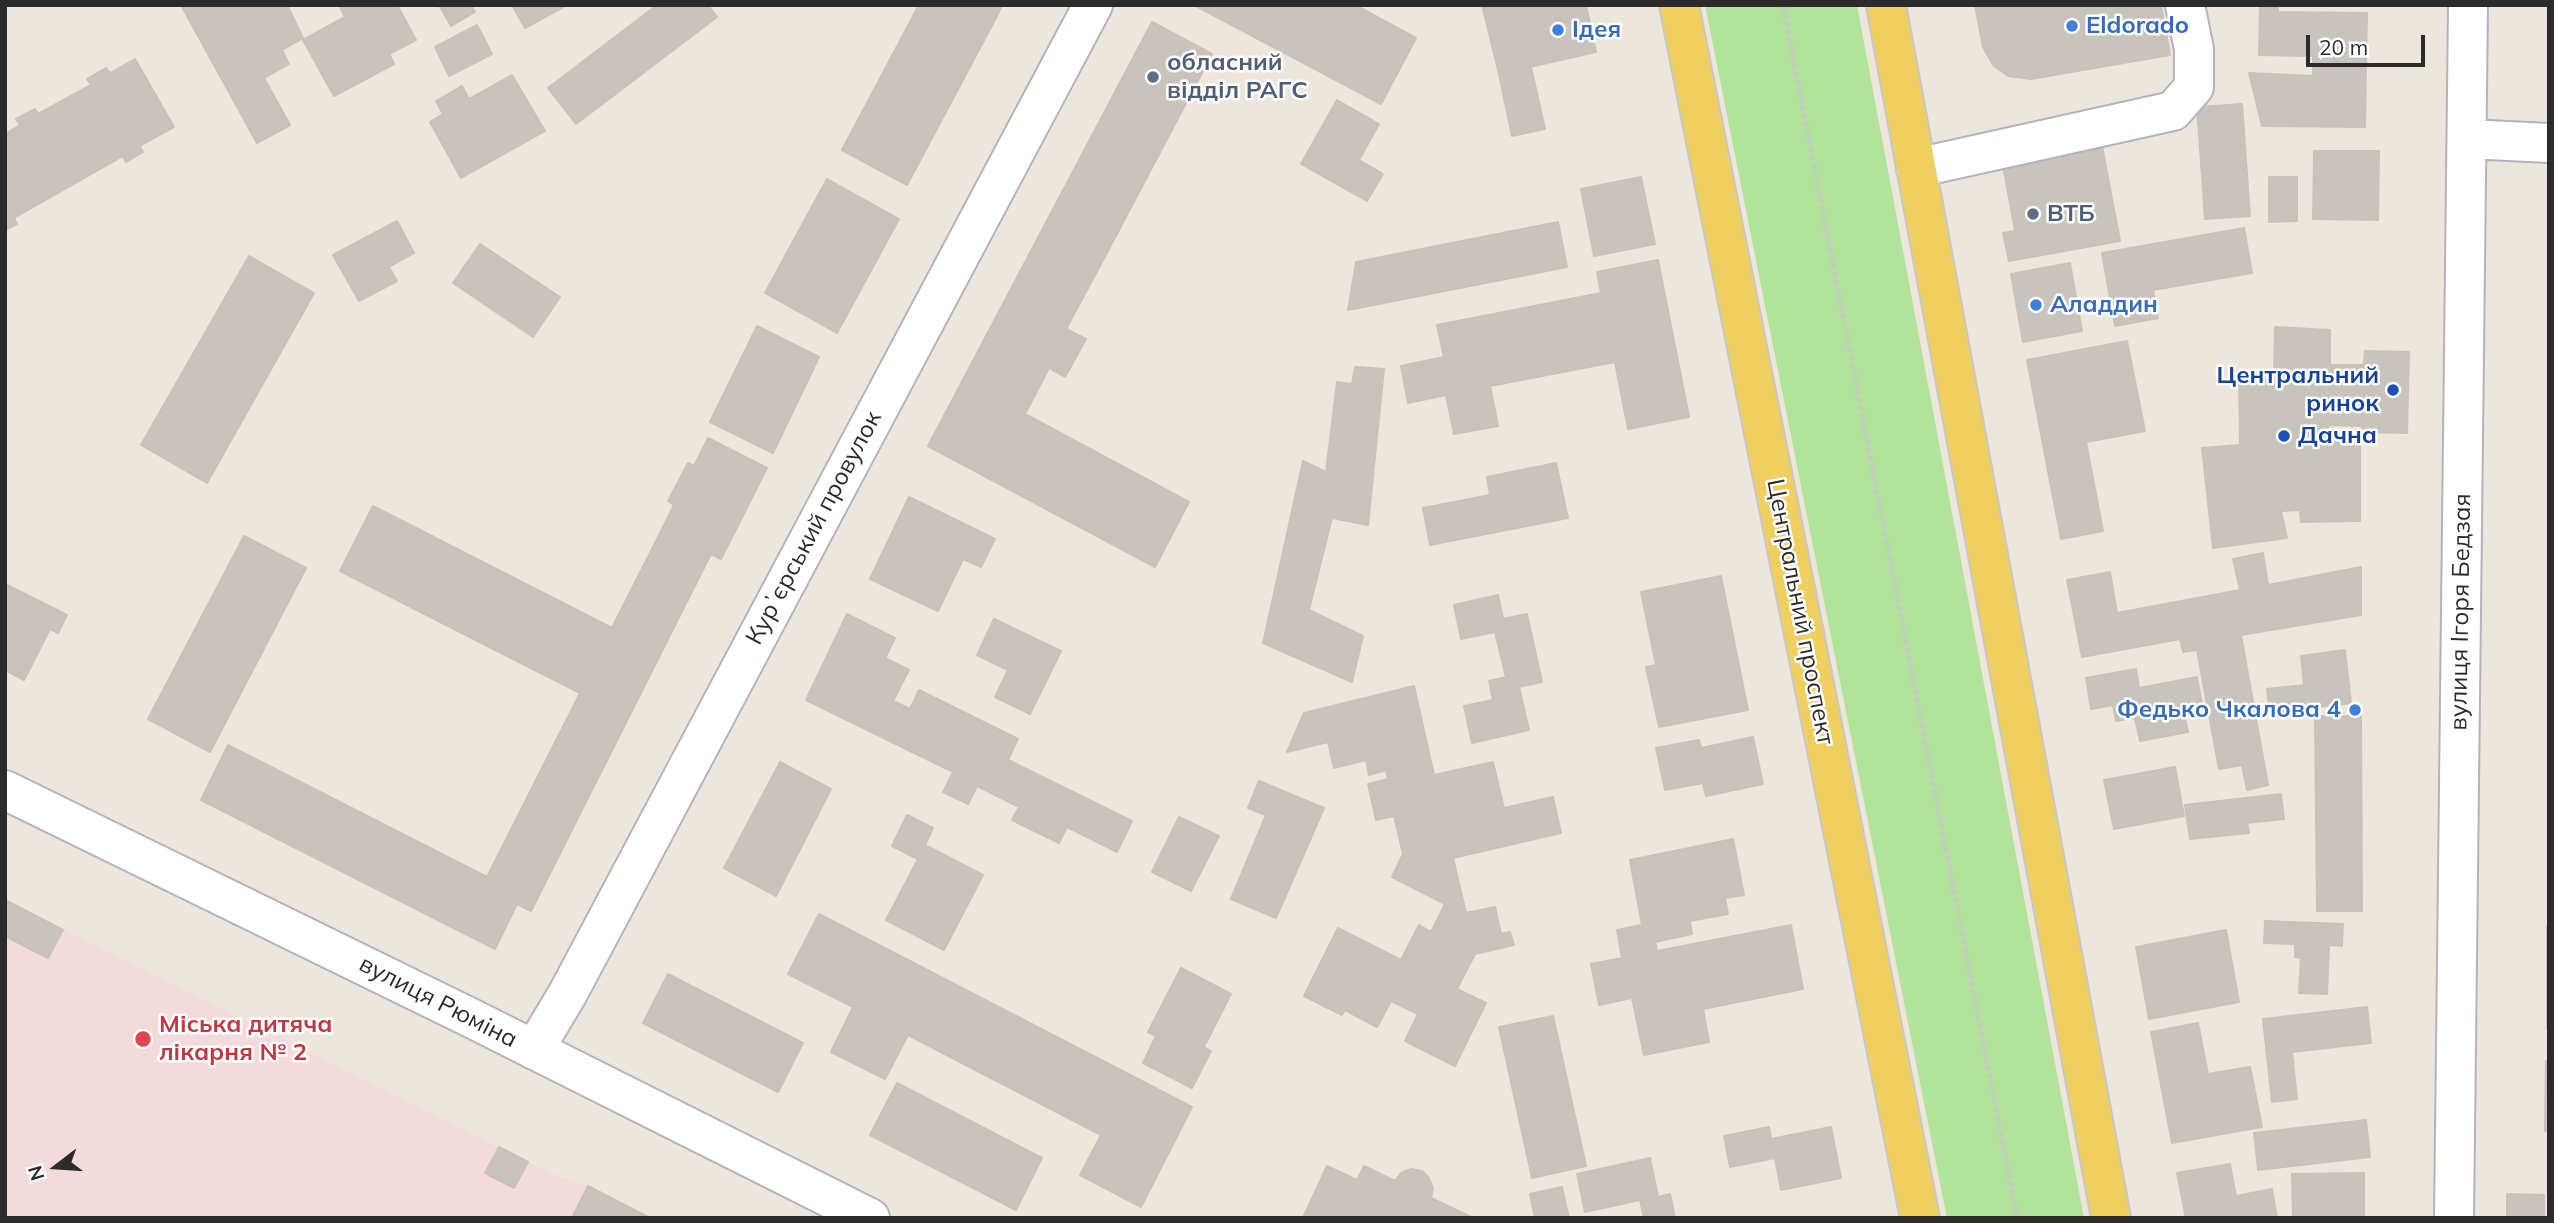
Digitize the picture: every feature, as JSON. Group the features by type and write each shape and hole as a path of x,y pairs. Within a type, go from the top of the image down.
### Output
{"main road":[{"name":"Центральний проспект","path":"1679,5 1920,1218"},
{"path":"1885,5 2111,1218"}],"street":[{"name":"Курʼєрський провулок","path":"534,1051 568,993 1093,5"},
{"path":"1916,168 2173,111 2194,86 2194,48 2185,5"},
{"name":"вулиця Ігоря Бедзая","path":"2454,1218 2468,5"},
{"path":"2467,139 2549,143"},
{"name":"вулиця Рюміна","path":"5,790 870,1218"}],"path":[{"path":"1783,5 2017,1218"}],"shaded area":[{"name":"Міська дитяча лікарня № 2","path":"5,900 551,1173 588,1186 650,1218 5,1218"}],"green space":[{"path":"1705,5 1857,5 2084,1218 1947,1218"}],"building":[{"path":"181,5 287,5 303,38 282,50 289,64 264,78 290,125 257,143"},
{"path":"339,5 397,5 416,40 389,54 394,64 334,96 303,40 345,17"},
{"path":"439,5 471,5 475,12 451,26"},
{"path":"512,5 567,5 525,28"},
{"path":"657,5 708,5 717,17 576,124 548,88"},
{"path":"919,5 977,5 997,16 907,185 842,150"},
{"path":"977,5 1002,5 997,16"},
{"path":"1194,5 1355,5 1416,38 1381,104"},
{"path":"1482,5 1586,5 1596,52 1499,74"},
{"name":"Eldorado","path":"1975,5 2161,5 2170,55 2031,79 2008,76 1993,65 1983,47"},
{"path":"2260,5 2278,5 2278,12 2367,13 2365,127 2262,126 2249,73 2313,76 2313,56 2259,55"},
{"path":"1152,22 1212,54 1101,264 1041,232"},
{"path":"477,25 492,54 449,76 435,47"},
{"path":"135,59 174,127 140,146 143,152 126,162 123,156 14,218 17,224 5,230 5,134 20,125 16,119 35,109 38,114 91,85 87,79 106,68 110,73"},
{"path":"1531,67 1545,129 1512,136 1499,74"},
{"path":"512,75 545,131 461,178 430,122 443,114 436,101 462,86 469,99"},
{"path":"1337,100 1379,124 1359,160 1383,174 1367,201 1301,164"},
{"path":"2242,104 2250,216 2205,219 2197,107"},
{"path":"2102,146 2120,241 2009,261 2003,233 2015,231 2003,165"},
{"path":"2314,151 2379,151 2378,220 2313,219"},
{"path":"1641,177 1655,244 1594,256 1581,189"},
{"path":"2269,177 2297,177 2297,221 2269,222"},
{"path":"827,179 899,219 837,333 765,293"},
{"path":"397,221 414,253 389,267 397,281 359,301 333,255"},
{"path":"1558,222 1567,267 1348,310 1356,262"},
{"path":"2244,228 2252,273 2153,290 2158,318 2115,326 2102,253"},
{"path":"1041,232 1101,264 1066,329 1086,339 1065,377 1049,368 1025,414 1189,502 1155,567 928,446"},
{"path":"480,244 560,297 533,337 453,283"},
{"path":"249,256 314,293 207,483 141,445"},
{"path":"1658,260 1689,417 1628,429 1615,362 1490,386 1498,426 1454,434 1446,395 1408,403 1401,366 1444,357 1437,325 1601,293 1597,272"},
{"path":"2070,263 2082,331 2023,342 2011,274"},
{"path":"757,326 819,357 773,453 710,422"},
{"name":"Дачна","path":"2275,327 2330,330 2330,365 2364,365 2365,351 2409,352 2407,433 2362,432 2362,426 2328,425 2328,440 2360,440 2360,521 2301,522 2300,510 2281,511 2287,538 2213,548 2202,448 2240,445 2239,376 2274,370"},
{"path":"2127,341 2145,431 2044,450 2027,360"},
{"path":"1355,367 1384,369 1368,525 1332,518 1309,610 1363,636 1352,682 1263,643 1303,461 1326,472 1337,382 1352,384"},
{"path":"708,438 767,468 721,559 662,529 674,505 668,501 688,463 694,466"},
{"path":"2086,442 2103,531 2061,539 2044,450"},
{"path":"1556,463 1568,518 1430,545 1423,508 1490,495 1487,477"},
{"path":"909,497 995,539 981,567 963,559 938,611 870,579"},
{"path":"373,506 612,628 662,529 711,554 531,911 517,904 495,949 201,800 228,745 487,877 580,693 340,571"},
{"path":"244,536 306,568 210,752 148,719"},
{"path":"2263,553 2268,585 2361,567 2361,615 2241,635 2268,785 2247,790 2242,765 2219,769 2197,650 2183,652 2180,639 2082,657 2067,580 2110,572 2117,613 2240,590 2233,559"},
{"path":"1721,576 1748,710 1659,727 1646,667 1656,665 1641,592"},
{"path":"5,584 67,615 58,633 50,629 24,680 5,670"},
{"path":"1498,595 1503,619 1527,614 1542,682 1519,687 1529,730 1472,743 1464,706 1493,700 1489,681 1506,677 1495,632 1461,639 1454,605"},
{"path":"847,614 895,638 885,658 909,670 893,701 910,709 919,690 1018,739 1008,760 1132,821 1117,852 1067,827 1059,843 1012,820 1019,807 977,786 968,804 943,792 953,772 806,700"},
{"path":"994,619 1061,651 1030,714 995,697 1008,670 977,655"},
{"path":"2345,650 2351,703 2270,713 2267,689 2304,685 2301,656"},
{"path":"2136,669 2139,688 2197,677 2202,705 2183,709 2188,732 2140,741 2135,718 2116,721 2113,705 2091,709 2086,678"},
{"path":"1414,686 1434,775 1493,762 1504,808 1553,797 1561,833 1453,858 1466,913 1495,907 1501,934 1510,932 1514,945 1475,954 1457,989 1486,1003 1455,1066 1405,1041 1418,1014 1391,1001 1377,1027 1345,1010 1342,1015 1304,996 1338,928 1401,960 1419,925 1431,932 1445,904 1392,877 1403,854 1394,816 1376,820 1368,784 1388,779 1386,770 1369,775 1366,760 1334,768 1328,742 1287,752 1304,713"},
{"path":"2315,716 2361,716 2362,911 2317,911"},
{"path":"1753,737 1763,784 1706,796 1703,783 1665,790 1656,748 1699,740 1701,748"},
{"path":"780,762 831,789 776,896 724,868"},
{"path":"2175,767 2184,816 2114,829 2104,780"},
{"path":"1259,781 1324,808 1276,918 1231,899 1266,815 1248,808"},
{"path":"2281,794 2284,819 2247,823 2249,833 2190,839 2185,805"},
{"path":"907,815 933,828 925,845 983,875 944,950 886,920 918,859 892,846"},
{"path":"1179,817 1219,836 1191,891 1152,872"},
{"path":"1733,839 1744,895 1725,898 1728,914 1690,921 1692,934 1655,942 1651,923 1642,925 1630,860"},
{"path":"5,900 63,930 48,958 5,936"},
{"path":"819,914 1192,1107 1141,1207 1080,1175 1101,1135 908,1035 885,1079 831,1052 853,1007 788,974"},
{"path":"2265,921 2343,924 2342,946 2329,945 2327,994 2299,993 2301,958 2295,957 2295,944 2264,943"},
{"path":"1651,923 1657,951 1791,925 1803,989 1703,1009 1709,1042 1644,1055 1632,998 1599,1005 1591,964 1622,958 1617,930"},
{"path":"2549,926 2549,1029 2547,1029"},
{"path":"2226,930 2239,1002 2149,1019 2136,947"},
{"path":"1181,968 1231,994 1204,1047 1211,1051 1192,1088 1143,1063 1156,1036 1148,1032"},
{"path":"668,974 803,1043 778,1092 643,1023"},
{"path":"2367,1007 2371,1043 2292,1052 2297,1099 2272,1102 2263,1019"},
{"path":"1553,1016 1586,1166 1532,1178 1499,1027"},
{"path":"2198,1023 2208,1074 2250,1067 2262,1127 2172,1143 2151,1032"},
{"path":"2546,1061 2549,1061 2549,1131 2545,1131"},
{"path":"897,1083 1042,1158 1016,1210 870,1135"},
{"path":"2366,1120 2370,1157 2258,1170 2254,1133"},
{"path":"1769,1127 1771,1139 1831,1127 1841,1178 1781,1190 1775,1158 1730,1167 1724,1136"},
{"path":"499,1147 528,1162 514,1188 485,1173"},
{"path":"1650,1158 1658,1197 1670,1194 1675,1218 1644,1218 1640,1200 1585,1212 1577,1174"},
{"path":"2230,1164 2236,1196 2272,1189 2277,1218 2186,1218 2177,1173"},
{"path":"1327,1166 1357,1180 1364,1166 1395,1181 1401,1173 1411,1169 1422,1171 1433,1188 1431,1198 1473,1218 1303,1218"},
{"path":"2364,1173 2364,1218 2293,1218 2292,1174"},
{"path":"588,1186 650,1218 572,1218"},
{"path":"1562,1187 1569,1218 1535,1218 1530,1194"},
{"path":"2507,1194 2544,1195 2544,1218 2507,1218"}],"place":[{"name":"Eldorado","path":"2072,26"},
{"name":"Ідея","path":"1558,30"},
{"name":"обласний відділ РАГС","path":"1153,77"},
{"name":"ВТБ","path":"2033,214"},
{"name":"Аладдин","path":"2036,305"},
{"name":"Центральний ринок","path":"2393,390"},
{"name":"Дачна","path":"2284,436"},
{"name":"Федько Чкалова 4","path":"2355,710"},
{"name":"Міська дитяча лікарня № 2","path":"143,1039"}]}
